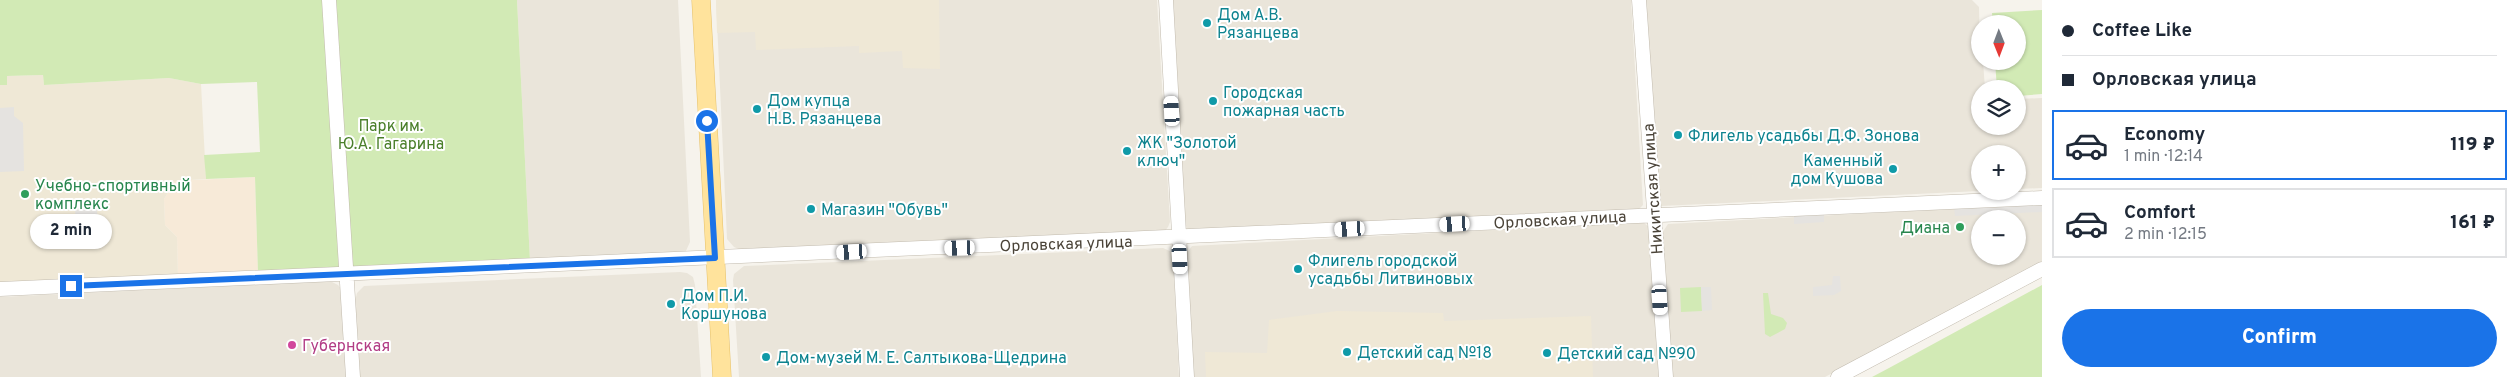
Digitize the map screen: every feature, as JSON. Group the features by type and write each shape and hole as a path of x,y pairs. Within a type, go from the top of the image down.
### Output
{"main road":[{"path":"701,0 722,377"}],"street":[{"path":"330,0 353,377"},
{"path":"1166,0 1187,377"},
{"name":"Никитская улица","path":"1639,0 1666,377"},
{"name":"Орловская улица","path":"0,289 1179,238 1654,214 2042,198"},
{"path":"1838,377 2042,269"}],"shaded area":[{"path":"517,0 678,0 690,242 685,253 530,261"},
{"path":"716,0 1157,0 1170,222 1168,227 1165,231 741,250 734,247 727,239"},
{"path":"716,0 939,0 940,69 903,68 902,51 859,53 859,46 756,50 755,32 717,33"},
{"path":"1171,0 1631,0 1643,205 1638,210 1194,232 1187,229 1185,222"},
{"path":"1644,0 1972,0 1979,7 1979,15 1971,15 1971,70 1984,70 1984,80 1971,80 1971,135 2026,135 2026,99 2042,98 2042,188 2026,189 2026,145 1971,145 1971,191 1661,206 1657,202"},
{"path":"43,75 44,85 169,78 201,84 206,179 175,181 164,199 165,225 177,237 178,278 0,285 0,85 7,85 7,76"},
{"path":"14,107 14,116 23,123 24,171 0,172 0,108"},
{"path":"255,177 258,273 178,278 177,237 165,225 164,199 175,181"},
{"path":"93,203 97,208 98,235 95,241 76,242 75,204"},
{"path":"2042,204 2042,261 1825,377 1671,377 1662,233 1668,224"},
{"path":"2042,204 2042,212 2026,213 2026,210 1971,210 1971,215 1955,216 1954,208"},
{"path":"1824,215 1824,222 1794,224 1794,216"},
{"path":"1643,222 1650,228 1651,232 1659,377 1192,377 1186,254 1192,246"},
{"path":"1163,248 1172,252 1173,256 1179,377 739,377 733,280 734,274 744,266"},
{"path":"687,273 693,277 695,285 701,377 360,377 355,301 357,293 364,286"},
{"path":"1833,276 1840,276 1841,291 1834,295 1813,296 1813,287 1832,285"},
{"path":"330,281 341,289 347,377 0,377 0,297"},
{"path":"1701,287 1711,287 1712,310 1702,311"},
{"path":"1337,311 1443,313 1444,321 1591,316 1593,377 1206,377 1205,352 1267,353 1269,320"}],"green space":[{"name":"Парк им. Ю.А. Гагарина","path":"0,0 517,0 530,261 258,273 255,177 206,179 204,155 260,152 257,82 201,84 169,78 44,85 43,75 7,76 7,85 0,85"},
{"path":"2042,10 2042,94 2026,95 2026,80 1996,80 1996,70 2026,70 2026,15 1992,15 1992,13"},
{"path":"2042,285 2042,377 1872,377 1889,368"},
{"path":"1701,287 1702,311 1681,312 1680,288"},
{"path":"1763,293 1768,293 1771,314 1783,318 1787,323 1785,329 1770,337 1765,334"}],"place":[{"name":"Дом А.В. Рязанцева","path":"1207,23"},
{"name":"Городская пожарная часть","path":"1213,101"},
{"name":"Дом купца Н.В. Рязанцева","path":"757,109"},
{"name":"Флигель усадьбы Д.Ф. Зонова","path":"1678,135"},
{"name":"ЖК \"Золотой ключ\"","path":"1127,151"},
{"name":"Каменный дом Кушова","path":"1893,169"},
{"name":"Учебно-спортивный комплекс","path":"25,194"},
{"name":"Магазин \"Обувь\"","path":"811,209"},
{"name":"Диана","path":"1960,227"},
{"name":"Флигель городской усадьбы Литвиновых","path":"1298,269"},
{"name":"Дом П.И. Коршунова","path":"671,304"},
{"name":"Губернская","path":"292,345"},
{"name":"Детский сад №18","path":"1347,352"},
{"name":"Детский сад №90","path":"1547,353"},
{"name":"Дом-музей М. Е. Салтыкова-Щедрина","path":"766,357"}],"route":[{"path":"71,286 715,258 707,121"}]}
